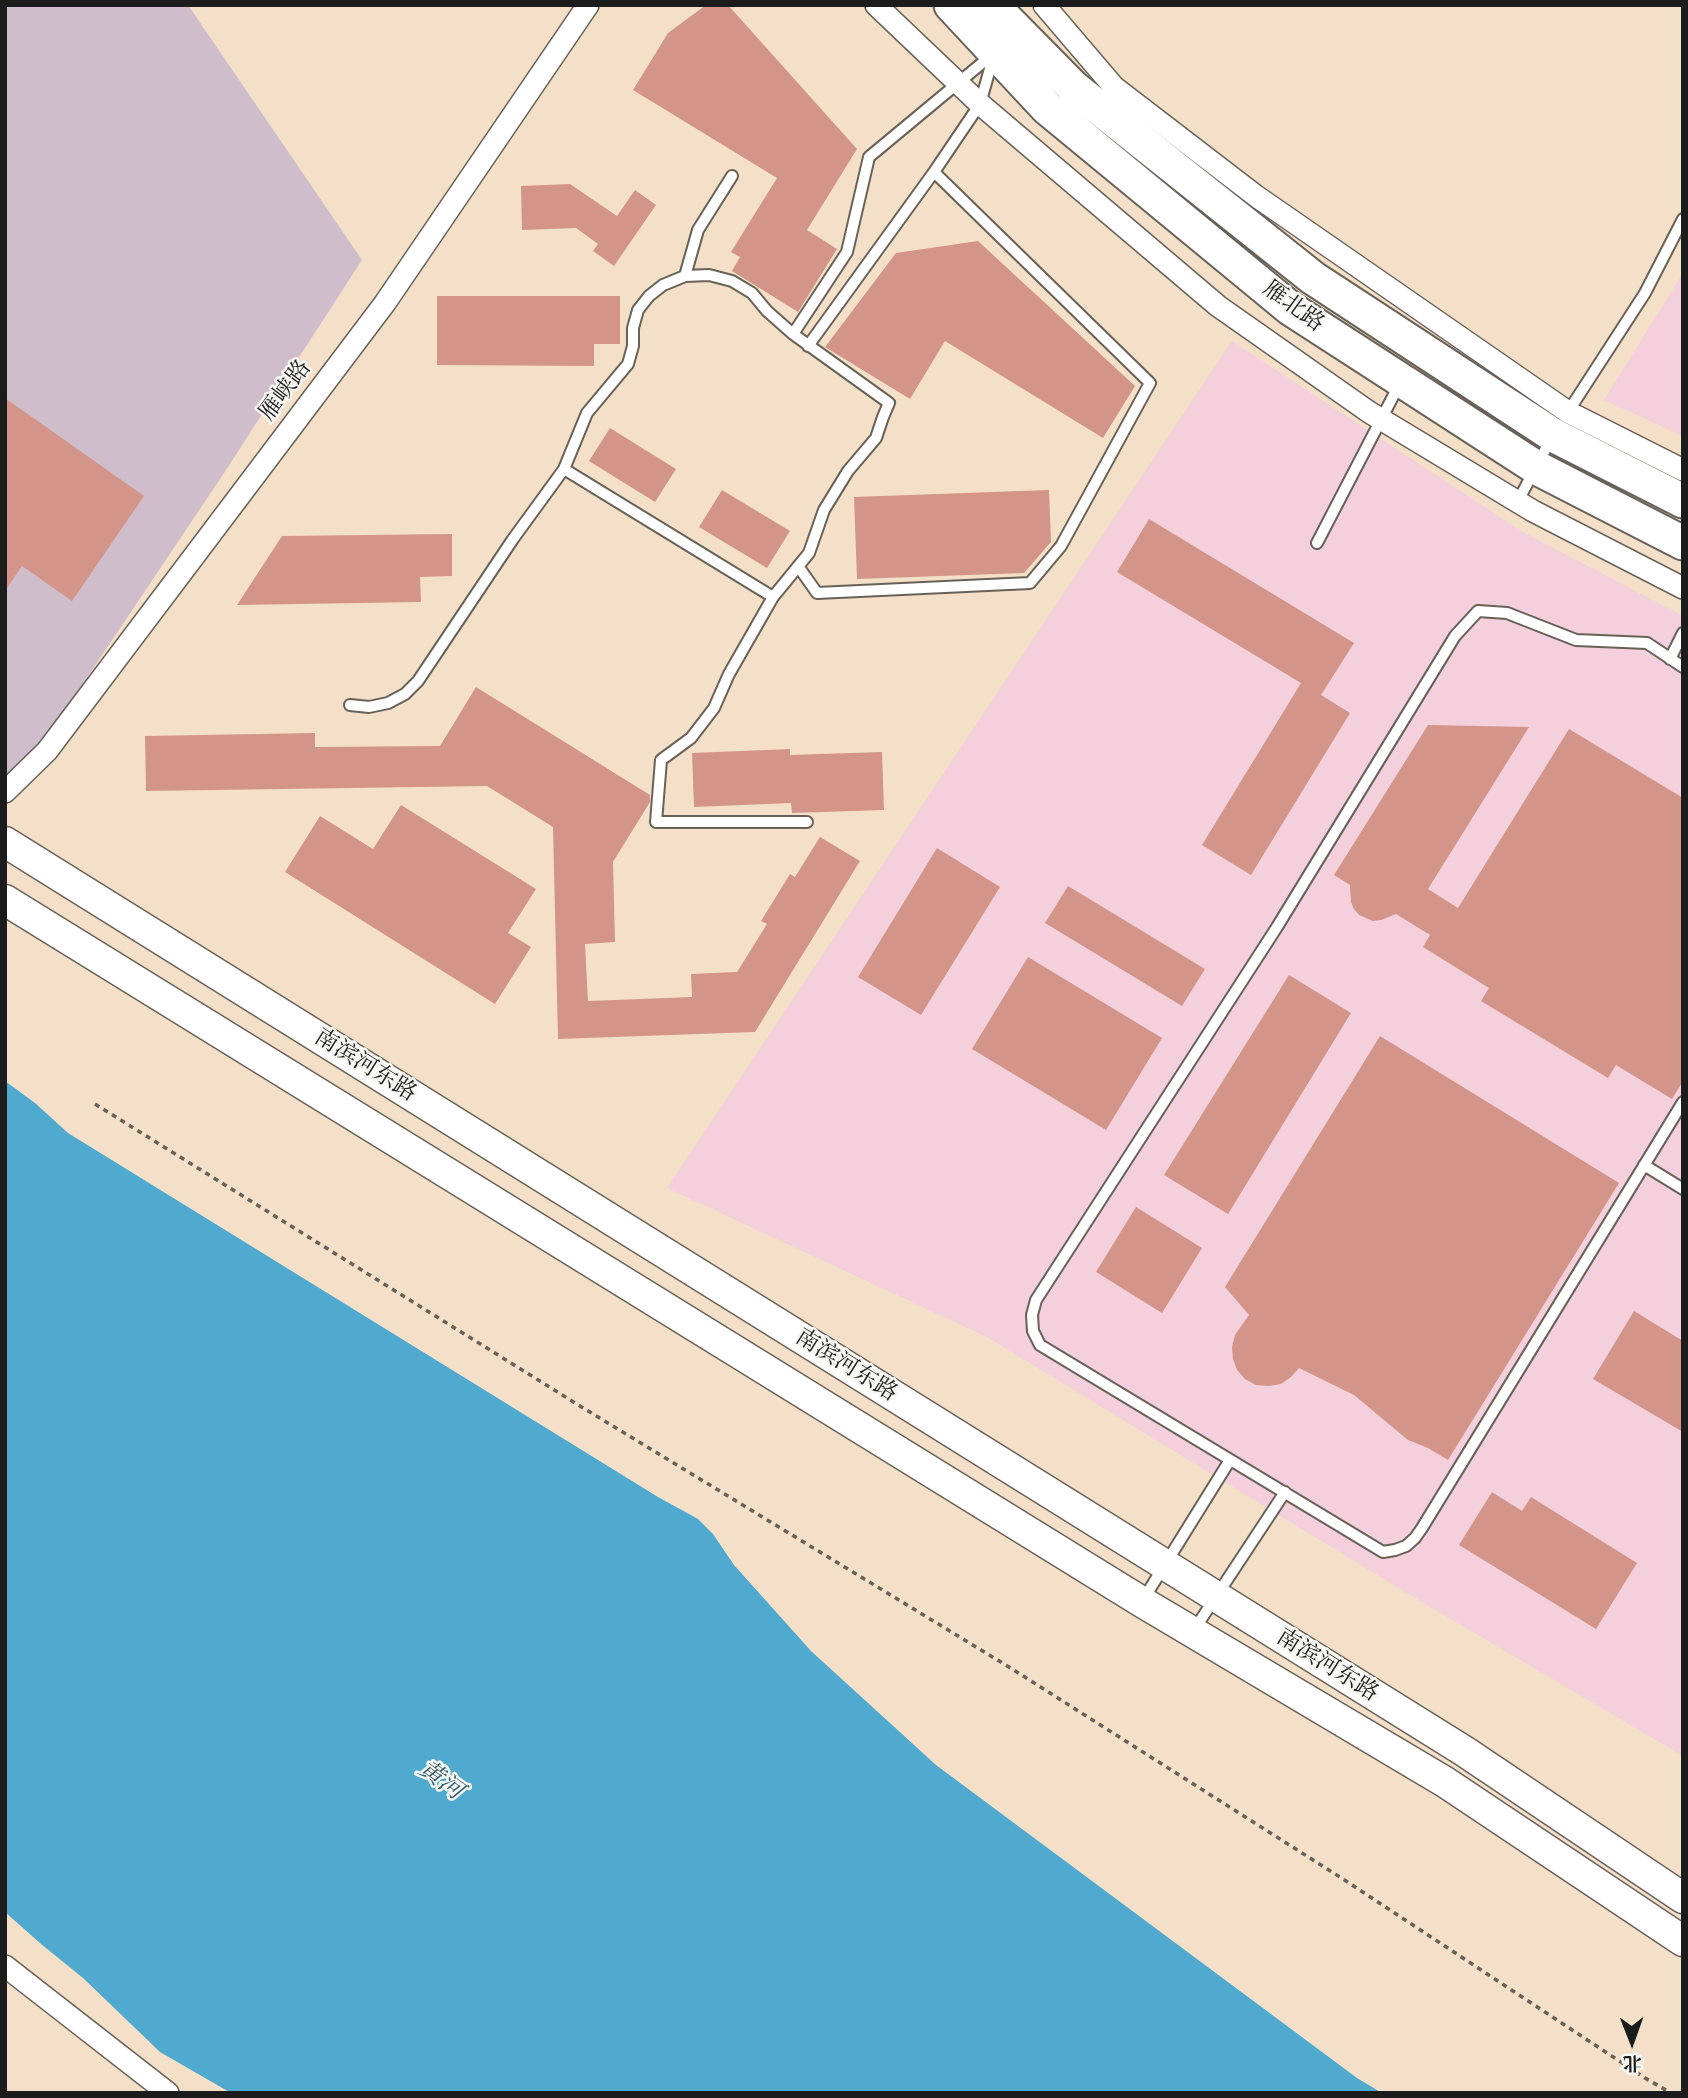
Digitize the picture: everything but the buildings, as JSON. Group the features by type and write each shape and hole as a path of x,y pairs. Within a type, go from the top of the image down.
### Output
{"main road":[{"name":"雁北路","path":"951,5 1047,108 1291,309 1537,468 1683,543"},
{"name":"雁北路","path":"992,5 1074,88 1313,278 1560,424 1683,501"},
{"name":"南滨河东路","path":"9,851 1464,1751 1683,1898"},
{"name":"南滨河东路","path":"5,900 1142,1602 1445,1782 1683,1941"}],"street":[{"name":"雁峡路","path":"5,792 47,751 385,303 588,5"},
{"path":"876,5 980,104 1219,306 1382,420 1533,511 1683,588"},
{"path":"1044,5 1114,87 1560,424 1683,470"},
{"path":"5,1966 168,2093"}],"lane":[{"path":"793,334 847,252 869,157 995,52"},
{"path":"808,346 980,104 995,52"},
{"path":"798,566 817,593 1030,583 1061,545 1150,383 934,172"},
{"path":"685,276 698,230 732,176"},
{"path":"1518,501 1560,424 1645,293 1683,219"},
{"path":"350,705 369,707 388,703 405,694 418,681 513,539 564,469 587,413 628,364 638,310 649,296 663,285 685,276 709,275 732,281 752,293 767,311 793,334 889,403 876,438 848,471 824,510 809,553 774,597 729,674 714,708 691,738 661,760 656,822 807,822"},
{"path":"1317,543 1402,381"},
{"path":"564,469 774,597"},
{"path":"1681,1109 1415,1538 1406,1546 1395,1550 1383,1552 1230,1460 1040,1345 1033,1331 1032,1315 1036,1300 1277,927 1455,636 1478,611 1507,613 1576,640 1647,643 1683,667"},
{"path":"1670,659 1683,633"},
{"path":"1644,1165 1683,1189"},
{"path":"1142,1602 1230,1460"},
{"path":"1192,1632 1284,1492"}],"path":[{"path":"95,1104 580,1406 1009,1667 1343,1879 1671,2093"}],"shaded area":[{"path":"5,5 188,5 362,260 224,473 5,800"},
{"path":"1683,273 1683,436 1604,400"},
{"path":"1232,341 1521,531 1683,616 1683,1756 1400,1589 987,1337 667,1188"}],"water":[{"name":"黄河","path":"5,1081 35,1103 68,1133 658,1497 698,1519 713,1534 734,1565 811,1651 936,1765 1357,2078 1382,2093 231,2093 160,2052 83,1978 5,1912"}]}
